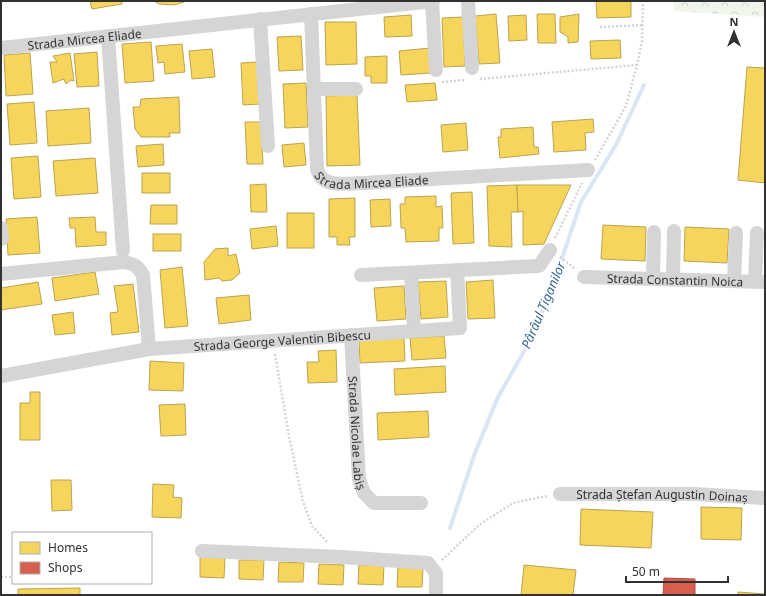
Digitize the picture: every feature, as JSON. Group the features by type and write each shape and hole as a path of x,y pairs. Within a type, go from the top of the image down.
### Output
{"street":[{"path":"432,1 438,76"},
{"name":"Strada Mircea Eliade","path":"1,48 432,1"},
{"path":"468,1 474,75"},
{"name":"Strada Mircea Eliade","path":"311,14 317,169 318,175 323,180 335,183 363,182 588,170"},
{"path":"260,20 268,146"},
{"path":"108,36 123,251"},
{"path":"314,89 356,89"},
{"path":"673,279 674,231"},
{"path":"653,279 654,232"},
{"path":"734,281 736,233"},
{"path":"757,233 760,282"},
{"path":"361,276 538,266 550,250"},
{"path":"1,274 124,262 134,264 140,269 143,275 149,349"},
{"name":"Strada George Valentin Bibescu","path":"1,376 149,349 460,328 457,270"},
{"path":"411,273 414,331"},
{"name":"Strada Constantin Noica","path":"584,277 760,282"},
{"name":"Strada Nicolae Labiș","path":"351,335 359,479 364,493 374,503 421,503"},
{"name":"Strada Ștefan Augustin Doinaș","path":"560,494 694,494 765,498"},
{"path":"202,551 341,557 428,563 436,573 436,595"}],"path":[{"path":"584,277 550,250 588,170 612,132 626,106 642,41 643,1"},
{"path":"600,27 643,25"},
{"path":"438,76 637,65"},
{"path":"273,340 289,436 303,502 312,526 341,557"},
{"path":"433,568 479,525 513,503 560,494"},
{"path":"1,577 12,577"}],"green space":[{"path":"673,1 765,1 765,17 674,11"}],"building: Homes":[{"path":"90,1 122,1 122,4 92,9"},
{"path":"154,1 187,1 174,5 159,4"},
{"path":"596,1 631,1 631,17 597,18"},
{"path":"496,14 500,63 479,64 475,16"},
{"path":"537,14 555,14 556,43 538,43"},
{"path":"579,14 578,42 568,43 568,37 560,32 560,17"},
{"path":"411,15 412,36 385,37 384,17"},
{"path":"526,15 527,40 509,41 508,16"},
{"path":"463,17 465,66 444,67 442,18"},
{"path":"325,22 356,22 357,64 326,65"},
{"path":"301,36 303,70 279,71 277,37"},
{"path":"620,40 621,58 591,59 590,41"},
{"path":"151,42 154,81 125,83 122,44"},
{"path":"182,44 185,72 165,74 164,62 158,63 156,46"},
{"path":"430,48 432,73 401,75 399,51"},
{"path":"212,49 215,77 192,79 189,51"},
{"path":"97,52 99,86 77,87 74,54"},
{"path":"30,53 33,94 6,96 4,55"},
{"path":"70,53 74,81 71,80 66,84 64,79 53,83 50,62 57,62 53,56"},
{"path":"387,56 387,83 371,83 371,76 365,76 365,57"},
{"path":"258,62 260,104 243,105 241,63"},
{"path":"747,67 765,68 765,183 738,180"},
{"path":"306,83 308,127 285,128 283,84"},
{"path":"435,83 437,100 407,102 405,85"},
{"path":"357,95 360,165 327,166 326,96"},
{"path":"179,97 180,133 169,133 170,137 141,137 135,129 133,107 140,107 141,99"},
{"path":"34,102 37,143 10,145 7,104"},
{"path":"89,108 91,143 48,146 46,111"},
{"path":"593,119 594,132 585,133 586,150 554,152 552,122"},
{"path":"245,122 261,122 263,164 247,164"},
{"path":"466,123 468,150 443,152 441,125"},
{"path":"533,127 534,147 538,147 539,154 500,158 498,137 501,137 501,129"},
{"path":"304,143 306,165 284,167 282,145"},
{"path":"163,144 164,165 138,167 136,146"},
{"path":"38,156 41,197 14,199 11,158"},
{"path":"95,158 98,193 56,196 53,161"},
{"path":"142,173 170,173 170,193 142,193"},
{"path":"266,184 267,212 251,212 250,185"},
{"path":"517,185 518,212 511,212 512,247 489,246 487,186"},
{"path":"517,185 571,185 544,244 523,245 523,211 518,212"},
{"path":"472,192 474,243 453,244 451,193"},
{"path":"436,196 436,207 442,206 443,228 439,228 439,241 406,242 405,228 401,228 400,204 405,204 405,197"},
{"path":"355,198 355,237 349,237 350,245 337,245 337,237 329,237 329,199"},
{"path":"390,199 391,226 371,227 370,200"},
{"path":"151,205 177,205 177,224 150,224"},
{"path":"287,213 314,213 314,248 287,248"},
{"path":"37,217 40,253 8,255 6,219"},
{"path":"95,217 96,232 106,232 106,245 76,247 75,228 70,228 69,218"},
{"path":"603,225 646,227 645,261 601,259"},
{"path":"276,226 278,246 252,249 250,229"},
{"path":"685,227 729,229 727,263 684,261"},
{"path":"153,234 181,234 181,251 153,251"},
{"path":"228,248 228,256 236,254 240,273 232,280 222,281 219,278 205,280 204,262 215,249"},
{"path":"182,267 188,326 165,328 160,270"},
{"path":"95,272 99,294 55,301 52,278"},
{"path":"493,280 495,318 468,319 466,282"},
{"path":"446,281 448,317 421,319 418,282"},
{"path":"38,282 42,304 1,310 1,288"},
{"path":"133,284 139,332 112,335 110,313 118,312 114,286"},
{"path":"404,286 406,319 377,321 374,288"},
{"path":"249,295 251,320 219,324 216,298"},
{"path":"73,312 75,333 55,335 52,315"},
{"path":"444,336 446,358 412,360 410,338"},
{"path":"404,337 405,361 360,363 359,340"},
{"path":"336,350 337,382 308,383 307,362 319,362 318,351"},
{"path":"150,361 184,363 183,391 149,390"},
{"path":"445,366 446,392 395,395 394,369"},
{"path":"30,392 40,392 40,440 20,440 20,403 30,403"},
{"path":"185,404 186,435 161,436 159,405"},
{"path":"428,411 429,437 378,440 377,413"},
{"path":"51,480 71,480 72,510 52,511"},
{"path":"153,484 174,485 173,497 182,498 181,518 152,517"},
{"path":"701,507 742,508 741,540 701,539"},
{"path":"581,509 653,512 651,548 580,545"},
{"path":"200,557 225,558 224,578 200,577"},
{"path":"239,560 264,560 263,580 239,579"},
{"path":"279,562 304,563 303,582 278,582"},
{"path":"319,564 344,565 343,585 318,584"},
{"path":"359,565 384,565 383,585 358,584"},
{"path":"524,565 576,570 573,595 521,595"},
{"path":"398,567 423,568 422,587 397,587"},
{"path":"80,588 80,595 18,595 18,589"},
{"path":"738,592 765,594 765,595 738,595"}],"building: Shops":[{"path":"664,578 695,579 695,595 663,595"}],"waterway":[{"name":"Pârâul Țiganilor","path":"450,528 475,453 498,397 530,341 552,288 581,202 616,145 644,85"}]}
